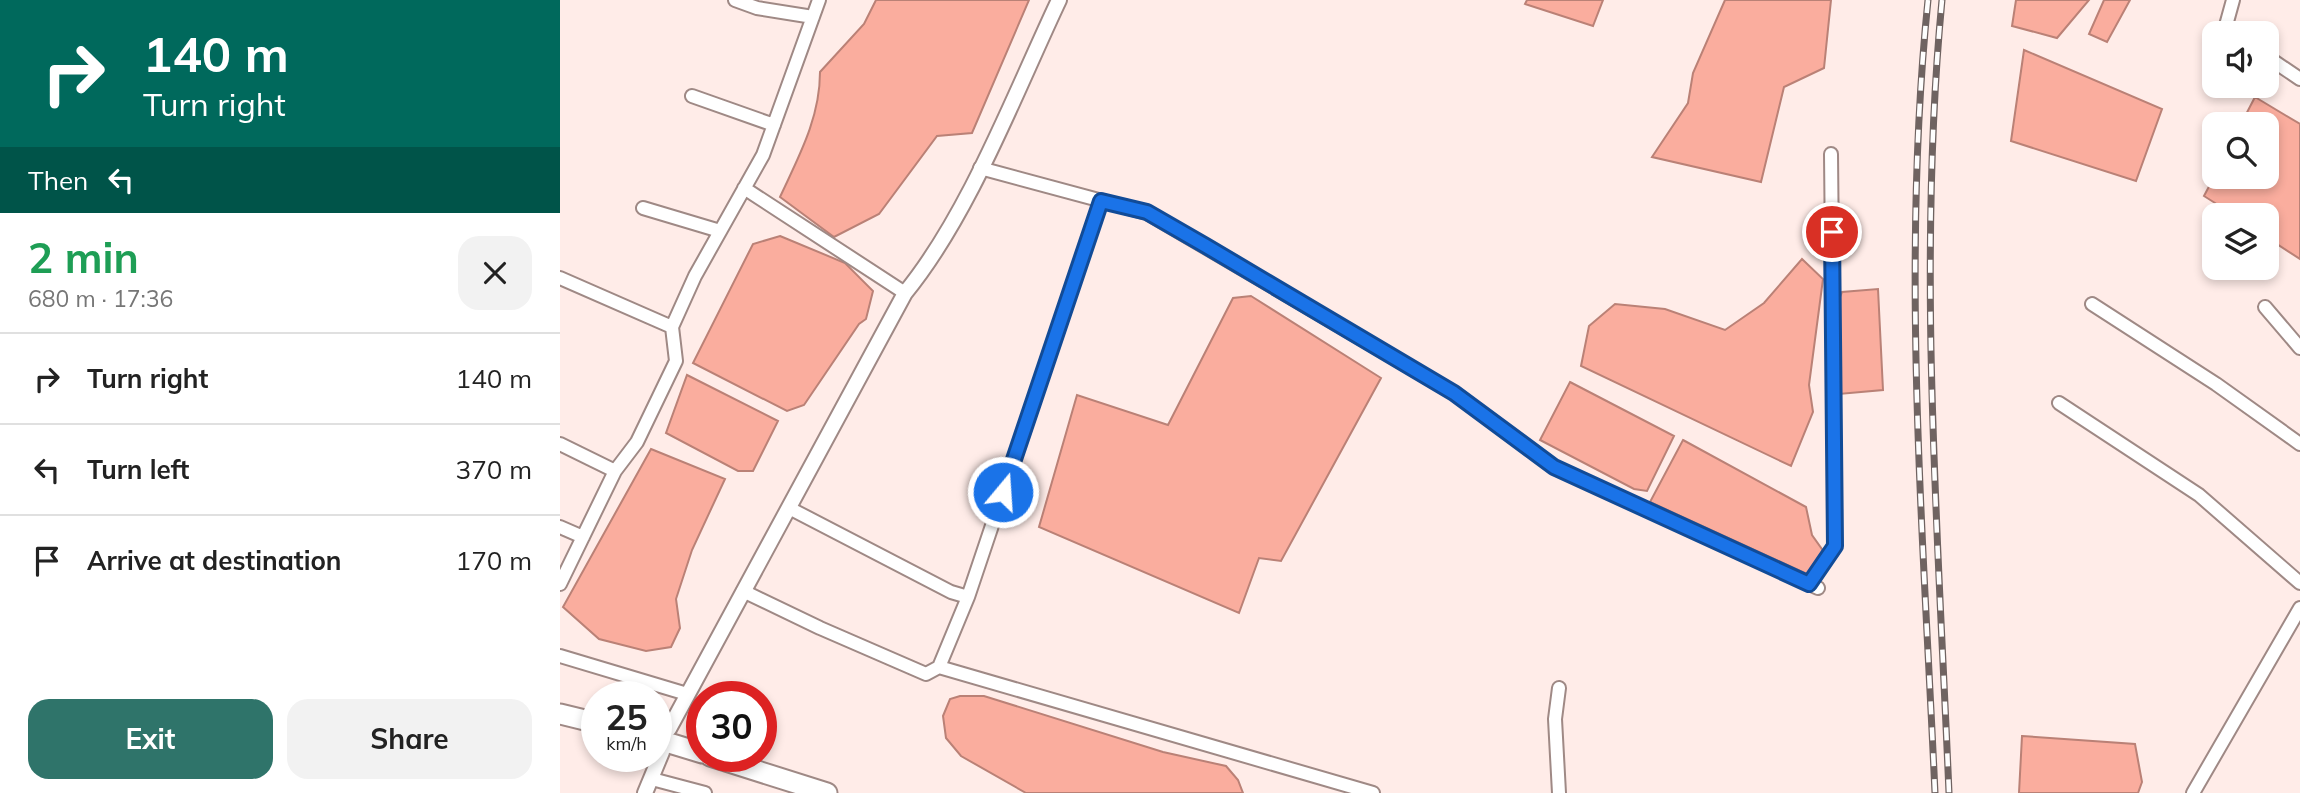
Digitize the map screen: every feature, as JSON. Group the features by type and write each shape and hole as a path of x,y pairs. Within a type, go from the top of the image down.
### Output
{"main road":[{"path":"560,714 581,719"},
{"path":"761,772 827,793"}],"street":[{"path":"735,0 757,8 813,17"},
{"path":"560,584 615,471 637,442 676,361 672,327 720,231 763,155 819,0"},
{"path":"694,681 905,293 925,270 980,169 1059,0"},
{"path":"2227,21 2233,0"},
{"path":"2279,65 2300,79"},
{"path":"692,96 774,125"},
{"path":"980,169 1147,212 1454,393 1554,467 1813,586 1835,546 1831,154"},
{"path":"744,188 905,293"},
{"path":"743,591 926,674 939,667 968,597 1101,201"},
{"path":"643,208 720,231"},
{"path":"560,278 672,327"},
{"path":"2092,304 2216,384 2300,444"},
{"path":"2265,307 2300,348"},
{"path":"2059,403 2199,495 2300,583"},
{"path":"560,444 615,471"},
{"path":"789,508 951,592 968,597"},
{"path":"560,527 583,537"},
{"path":"2193,793 2300,608"},
{"path":"560,656 686,694"},
{"path":"939,667 1373,793"},
{"path":"1559,688 1555,719 1559,793"},
{"path":"672,722 686,696"},
{"path":"645,793 654,772"},
{"path":"652,779 705,793"}],"shaded area":[{"path":"876,0 1029,0 972,133 937,136 879,214 834,237 780,197 812,121 820,72 864,24"},
{"path":"1527,0 1603,0 1593,26 1525,4"},
{"path":"1725,0 1831,0 1824,68 1784,87 1761,182 1652,157 1688,103 1693,73"},
{"path":"2016,0 2089,0 2057,38 2012,26"},
{"path":"2104,0 2130,0 2107,42 2089,34"},
{"path":"2024,50 2162,109 2136,181 2011,141"},
{"path":"2257,98 2300,124 2300,259 2279,245 2279,203 2215,203 2204,196 2208,189 2279,189 2279,112 2247,112"},
{"path":"780,236 845,263 873,291 866,319 859,324 804,405 787,411 693,363 753,244"},
{"path":"1802,259 1823,279 1809,385 1813,412 1791,466 1581,366 1589,326 1615,304 1665,309 1725,330 1764,303"},
{"path":"1878,289 1883,390 1839,394 1828,326 1842,292"},
{"path":"1251,296 1381,378 1281,561 1259,558 1239,613 1039,527 1077,395 1168,425 1233,298"},
{"path":"687,375 778,421 753,471 738,471 666,433"},
{"path":"1570,382 1674,436 1647,491 1634,489 1540,440"},
{"path":"1683,440 1806,507 1812,535 1824,552 1807,574 1650,502"},
{"path":"651,449 725,479 692,550 676,599 680,628 671,647 646,651 599,639 563,607"},
{"path":"960,696 984,696 1163,752 1226,766 1238,780 1243,793 1026,793 961,756 946,738 943,716 950,699"},
{"path":"2022,736 2135,744 2142,782 2138,793 2019,793"}],"railway":[{"path":"1928,0 1920,99 1915,297 1920,495 1935,793"},
{"path":"1942,0 1935,99 1930,297 1935,496 1949,793"}],"route":[{"path":"1003,492 1101,201 1147,212 1206,246 1454,393 1554,467 1809,584 1835,546 1832,232"}]}
